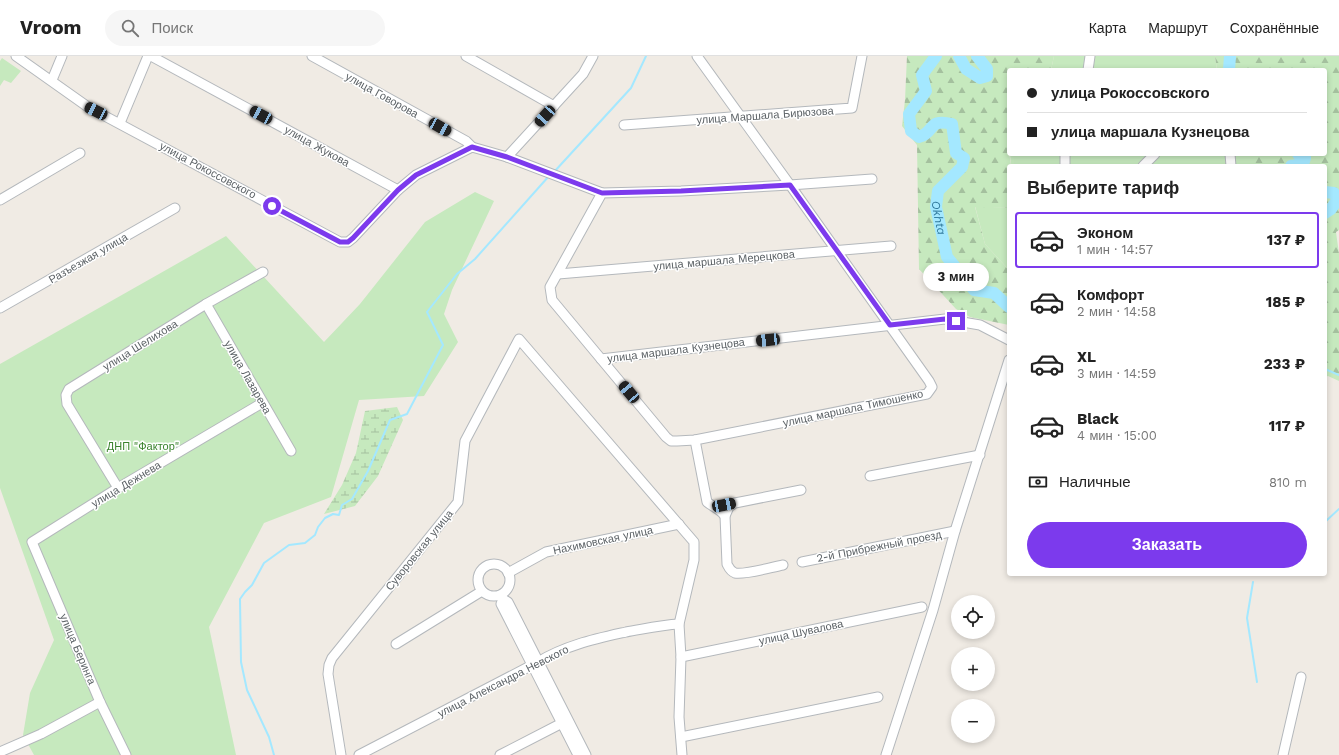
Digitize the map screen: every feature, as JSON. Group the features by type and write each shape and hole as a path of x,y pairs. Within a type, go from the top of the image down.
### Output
{"street":[{"name":"улица Рокоссовского","path":"16,56 52,80 88,107 340,242 348,242 353,238 398,190 416,175 472,147"},
{"path":"52,80 62,56"},
{"path":"120,123 148,56"},
{"name":"улица Жукова","path":"151,56 398,190"},
{"name":"улица Говорова","path":"312,56 466,141 472,147"},
{"path":"466,56 554,106"},
{"path":"507,157 583,74 593,56"},
{"name":"улица маршала Тимошенко","path":"602,193 550,287 552,300 666,437 671,440 695,440 927,394 932,387 930,381 837,250 697,56"},
{"name":"улица Маршала Бирюзова","path":"624,125 852,108 862,56"},
{"path":"1088,68 1090,56"},
{"path":"472,147 507,157 602,193 681,191 790,185 872,178"},
{"path":"0,200 80,153"},
{"path":"1145,164 1153,156"},
{"name":"Разъезжая улица","path":"0,308 176,208"},
{"name":"улица маршала Мерецкова","path":"558,274 891,246"},
{"name":"улица Шелихова","path":"118,488 68,404 66,395 69,390 206,304 263,272"},
{"name":"улица Лазарева","path":"206,304 291,451"},
{"name":"улица маршала Кузнецова","path":"601,359 945,319 980,325 1007,339"},
{"name":"Суворовская улица","path":"341,755 328,674 328,665 332,658 458,502 465,441 519,340 679,524"},
{"path":"886,755 933,610 1007,367"},
{"name":"улица Дежнева","path":"32,542 118,488 262,402"},
{"path":"695,440 707,502 713,507 722,511 725,516"},
{"path":"870,476 980,455"},
{"path":"713,507 801,490"},
{"path":"735,503 729,507 725,516 727,564 729,569 734,572 742,573 783,565"},
{"path":"679,524 694,542 694,560 679,624 679,717 682,755"},
{"name":"Нахимовская улица","path":"508,573 546,552 679,524"},
{"name":"2-й Прибрежный проезд","path":"802,562 956,531"},
{"name":"улица Беринга","path":"32,542 100,702 126,755"},
{"path":"502,597 488,595 482,591 478,585 478,578 481,571 486,566 495,564 503,567 508,573 510,579 509,586 502,597 501,604 535,664 565,722 586,755"},
{"path":"396,644 482,591"},
{"name":"улица Шувалова","path":"680,656 922,607"},
{"name":"улица Александра Невского","path":"359,755 552,654 589,640 662,625 679,624"},
{"path":"1283,755 1301,678"},
{"path":"681,737 878,697"},
{"path":"0,752 41,734 100,702"},
{"path":"500,755 565,722"},
{"path":"565,722 578,755"}],"green space":[{"path":"907,56 1054,56 1051,68 1007,68 1007,156 1010,156 1011,164 1007,164 1007,208 975,207 985,244 1007,268 1007,325 970,317 956,309 919,269 917,145 902,126"},
{"path":"1054,56 1215,56 1217,68 1051,68"},
{"path":"1215,56 1339,56 1339,230 1336,232 1339,254 1339,381 1327,376 1327,164 1253,164 1253,156 1327,156 1327,68 1217,68"},
{"path":"2,58 21,71 11,83 4,80 0,86 0,61"},
{"path":"1010,156 1253,156 1253,164 1011,164"},
{"name":"ДНП \"Фактор\"","path":"475,192 494,201 452,290 444,314 458,342 424,396 359,400 331,497 264,523 209,627 236,755 34,755 23,735 30,693 54,640 0,488 0,364 226,236 324,342 360,304 425,222"},
{"path":"975,206 1007,208 1007,268 985,244"},
{"path":"397,407 403,420 378,476 355,506 324,514 342,485 356,453 365,411"}],"waterway":[{"path":"554,172 631,88 646,56"},
{"name":"Okhta","path":"936,56 922,75 926,91 909,114 911,131 919,137 924,135 935,124 952,124 956,153 964,158 962,167 938,191 936,207 947,257 974,290 994,293 1007,305"},
{"name":"Okhta","path":"959,56 966,69 980,78 987,76 987,69 977,56"},
{"name":"Okhta","path":"1229,68 1230,56"},
{"name":"Okhta","path":"1302,156 1305,158 1303,164"},
{"path":"274,755 269,737 247,690 241,662 240,599 252,585 264,563 289,545 305,543 315,535 318,527 325,518 333,514 339,515 342,505 352,499 368,471 390,420 407,414 443,345 427,312 457,274 475,259 549,176"},
{"name":"Okhta","path":"1327,192 1334,193 1338,199 1331,209 1327,212"},
{"path":"1327,370 1339,375"},
{"path":"1327,520 1339,509"},
{"path":"1253,582 1247,618 1257,682"}],"route":[{"path":"272,206 340,242 348,242 398,190 416,175 472,147 507,157 602,193 681,191 790,185 890,325 945,319 956,321"}]}
